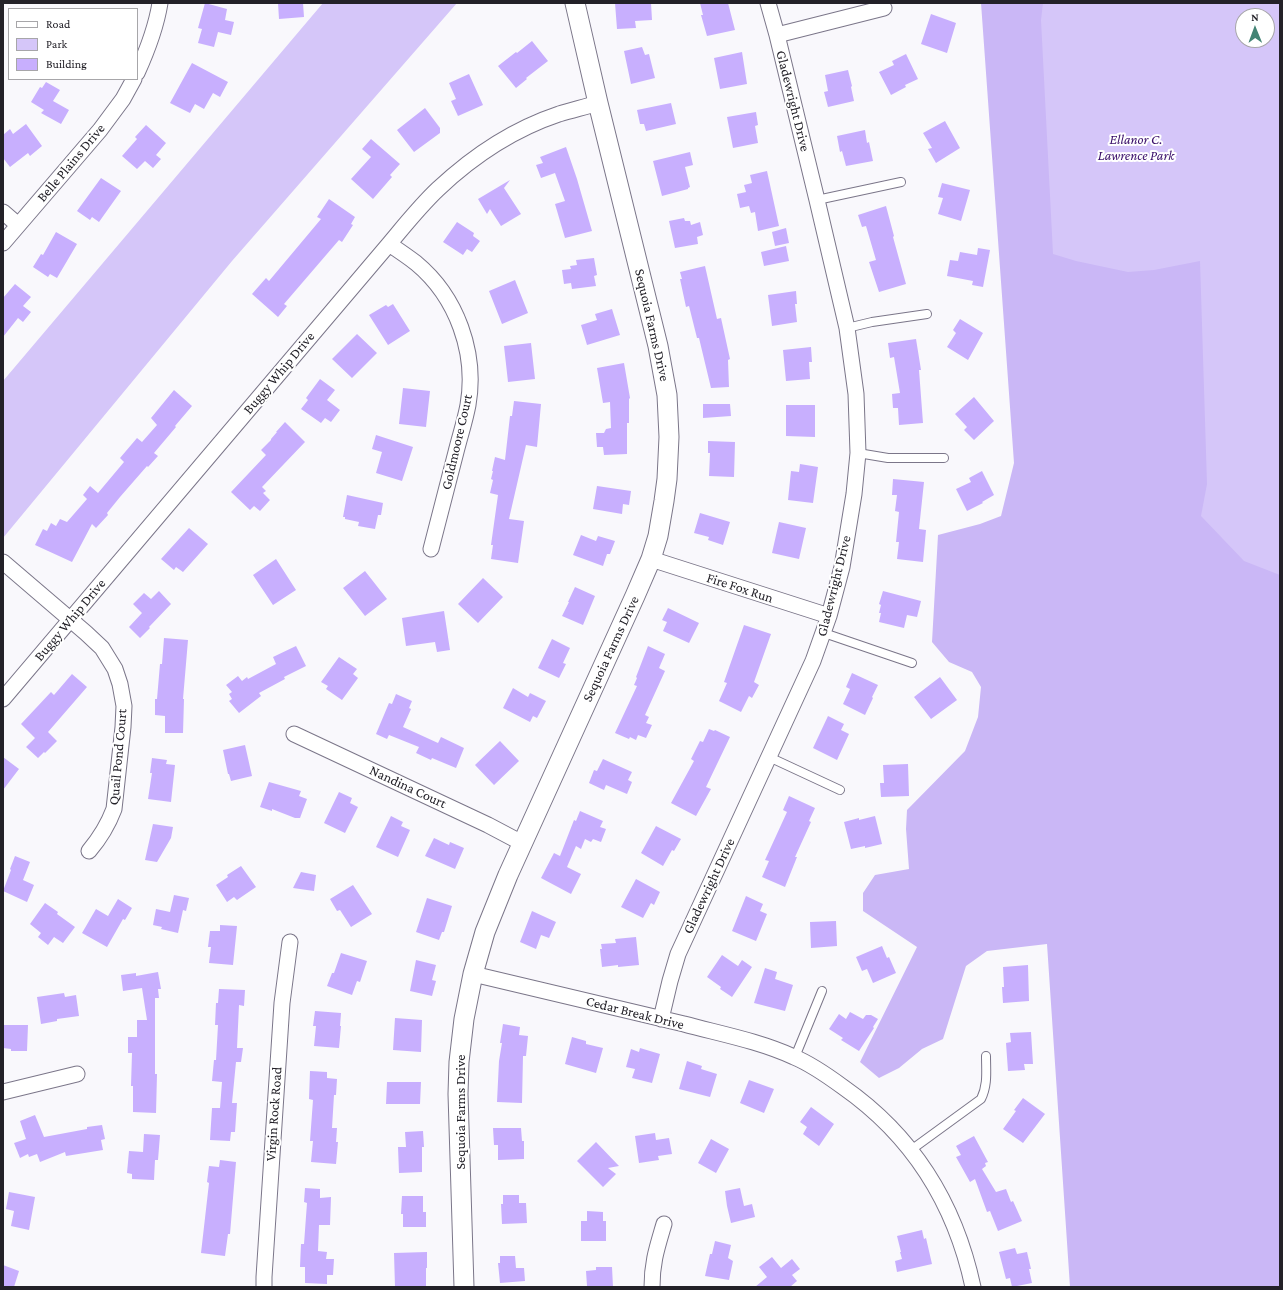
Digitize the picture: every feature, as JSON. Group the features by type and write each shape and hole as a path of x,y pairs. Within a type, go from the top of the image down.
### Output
{"street":[{"name":"Sequoia Farms Drive","path":"464,1287 458,1094 459,1062 464,1019 473,974 485,932 522,842 651,559 658,536 667,479 669,437 667,395 658,346 575,3"},
{"name":"Gladewright Drive","path":"662,1019 670,981 678,954 813,661 824,633 842,567 854,494 858,453 856,394 847,328 768,3"},
{"path":"138,71 151,40 158,4"},
{"path":"777,35 884,8"},
{"name":"Belle Plains Drive","path":"3,243 100,130 123,99 133,80"},
{"name":"Buggy Whip Drive","path":"3,699 422,205 460,169 485,151 514,134 559,114 598,103"},
{"path":"3,212 18,225"},
{"name":"Goldmoore Court","path":"389,244 416,264 432,279 444,294 460,323 469,358 470,380 468,405 431,549"},
{"name":"Fire Fox Run","path":"651,559 829,616"},
{"name":"Quail Pond Court","path":"3,562 102,648 115,669 120,684 124,706 123,728 114,809 110,820 99,839 89,851"},
{"name":"Nandina Court","path":"294,734 522,842"},
{"name":"Virgin Rock Road","path":"264,1287 281,1011 290,942"},
{"name":"Cedar Break Drive","path":"473,974 756,1043 795,1057 829,1077 860,1099 889,1125 911,1150 928,1174 946,1206 960,1237 974,1287"},
{"path":"3,1092 77,1074"},
{"path":"652,1287 654,1258 664,1224"}],"lane":[{"path":"817,200 902,182"},
{"path":"847,328 872,322 927,314"},
{"path":"858,453 888,458 944,458"},
{"path":"824,633 912,663"},
{"path":"769,757 840,790"},
{"path":"795,1057 822,991"},
{"path":"911,1150 981,1099 985,1091 987,1079 986,1056"}],"green space":[{"path":"323,3 457,3 232,261 3,538 3,381"},
{"path":"982,3 1280,3 1280,1287"}],"shaded area":[{"name":"Ellanor C. Lawrence Park","path":"981,3 1043,3 1041,20 1053,254 1076,261 1128,272 1154,270 1200,261 1207,484 1201,516 1244,561 1280,575 1280,1287 1070,1287 1047,944 987,951 966,966 943,1039 922,1049 899,1068 879,1078 860,1062 917,947 863,911 863,893 875,875 909,869 906,829 907,810 965,751 978,717 981,687 972,672 949,662 932,642 938,535 980,524 1001,516 1014,463"}],"building":[{"path":"205,3 227,9 225,20 234,22 231,35 218,32 214,47 198,43 202,29 198,28"},
{"path":"278,3 303,3 304,17 279,19"},
{"path":"615,3 651,3 652,20 635,21 636,28 617,29"},
{"path":"700,3 728,3 735,30 707,36 701,15 703,15"},
{"path":"931,14 956,23 947,53 921,44"},
{"path":"532,41 548,61 516,88 498,66"},
{"path":"642,47 645,55 649,54 655,78 631,84 624,51"},
{"path":"742,52 747,84 720,89 714,58"},
{"path":"906,54 918,79 905,85 906,87 891,95 879,72 894,65 892,61"},
{"path":"192,63 228,82 220,97 213,93 204,109 195,104 190,113 170,103"},
{"path":"848,70 854,101 828,107 824,92 828,91 825,75"},
{"path":"469,74 483,105 458,116 451,101 456,99 449,83"},
{"path":"46,82 60,90 53,101 69,110 61,124 41,113 44,110 31,102 40,87 42,88"},
{"path":"671,103 676,124 646,131 644,124 640,124 637,110"},
{"path":"425,108 440,128 440,133 414,152 397,130"},
{"path":"756,112 758,125 755,126 758,143 733,148 727,117"},
{"path":"945,121 960,148 936,163 928,149 932,148 923,133"},
{"path":"26,124 42,146 30,156 28,153 10,167 3,158 3,135 10,129 13,134"},
{"path":"146,125 166,143 156,155 161,159 153,168 145,161 137,169 122,156 137,139 135,137"},
{"path":"865,130 867,143 869,142 873,161 846,166 842,151 840,152 837,136"},
{"path":"371,139 400,164 390,175 392,177 373,199 351,179 371,157 362,149"},
{"path":"566,147 592,231 565,238 555,204 565,201 555,173 541,178 536,165 543,163 540,157"},
{"path":"690,152 693,165 685,167 690,187 688,189 662,196 653,161"},
{"path":"767,171 779,226 758,231 755,212 751,213 749,206 740,208 737,194 746,192 744,185 752,183 750,175"},
{"path":"101,178 121,191 99,222 92,217 90,220 77,211"},
{"path":"510,180 504,188 521,214 501,226 490,209 487,214 478,199"},
{"path":"942,183 970,190 961,221 938,214 943,198 938,197"},
{"path":"329,199 355,217 351,224 353,225 342,242 339,240 284,304 287,306 278,317 252,294 266,278 269,281 321,219 317,217"},
{"path":"886,206 906,284 879,292 869,262 876,260 866,226 862,227 858,215"},
{"path":"684,218 685,221 690,221 691,225 700,222 703,235 697,237 698,244 675,248 669,221"},
{"path":"457,222 474,233 473,236 480,241 472,252 467,249 463,255 443,242"},
{"path":"786,228 789,243 775,246 772,232"},
{"path":"56,232 77,244 57,278 50,274 48,277 33,267 41,254 43,255"},
{"path":"786,246 789,261 764,266 761,252"},
{"path":"978,248 990,250 983,287 972,285 973,281 947,276 950,260 958,261 960,252 977,255"},
{"path":"594,258 597,275 594,276 596,286 572,289 571,283 564,284 562,270 571,269 570,266 577,265 576,260"},
{"path":"705,266 717,319 721,318 730,359 728,360 729,387 711,388 699,338 697,338 689,306 686,307 680,279 682,279 680,272"},
{"path":"515,280 528,313 502,324 489,291"},
{"path":"15,284 31,297 23,306 31,312 23,322 18,318 3,337 3,298"},
{"path":"796,291 797,304 795,304 797,322 772,326 768,295"},
{"path":"393,304 410,331 388,345 369,315 386,305 388,307"},
{"path":"612,309 620,335 587,345 581,325 597,320 595,314"},
{"path":"960,319 983,333 968,360 947,347 956,333 953,330"},
{"path":"357,334 377,353 352,378 332,359"},
{"path":"916,339 921,370 919,370 923,423 899,425 898,408 893,408 892,394 900,393 894,357 890,358 888,343"},
{"path":"531,343 535,379 508,382 504,346"},
{"path":"811,347 812,362 809,362 810,379 786,381 783,350"},
{"path":"624,363 630,398 629,423 627,423 627,454 604,455 603,447 597,447 596,433 604,433 606,429 611,428 610,402 603,403 597,368"},
{"path":"320,379 335,390 327,400 340,410 331,422 325,418 321,423 301,409 308,400 306,398"},
{"path":"403,388 430,391 426,427 399,424"},
{"path":"174,390 192,406 154,453 158,456 148,467 147,466 120,497 107,513 108,515 96,528 92,524 72,562 35,545 43,529 47,531 51,523 56,526 60,519 67,522 87,499 83,495 90,486 98,493 124,462 120,458 137,438 142,442 157,425 151,418"},
{"path":"974,397 994,421 974,440 964,430 967,427 955,414"},
{"path":"514,401 541,404 537,447 526,445 509,519 524,521 518,563 491,559 493,545 491,545 498,495 490,493 493,480 491,479 492,471 495,457 505,460 510,416 512,416"},
{"path":"703,404 730,404 731,416 703,418"},
{"path":"786,405 815,405 815,437 786,436"},
{"path":"285,422 305,442 262,487 266,491 263,493 270,500 260,511 254,506 250,510 231,492 266,455 261,450"},
{"path":"376,435 413,447 402,481 376,473 382,452 372,449"},
{"path":"708,441 735,442 734,477 709,476 710,453 708,453"},
{"path":"800,464 818,467 813,503 788,500 791,471 799,472"},
{"path":"982,471 994,495 982,502 983,503 967,511 956,489 971,482 969,478"},
{"path":"893,479 924,482 919,529 926,530 923,562 897,559 899,542 896,542 899,512 895,511 897,495 892,495"},
{"path":"597,486 631,491 629,505 623,504 622,514 593,509"},
{"path":"347,495 383,503 381,515 378,515 375,529 358,526 359,522 345,519 345,517 343,517"},
{"path":"700,513 730,522 723,545 708,540 709,537 694,533"},
{"path":"779,522 806,528 799,559 772,553"},
{"path":"189,528 208,544 183,572 176,567 174,570 161,559"},
{"path":"581,535 596,541 598,536 615,541 610,554 607,554 603,566 573,555"},
{"path":"276,559 296,590 273,605 253,575"},
{"path":"365,571 387,599 365,616 343,588"},
{"path":"483,578 503,597 478,623 458,604"},
{"path":"575,587 595,596 583,625 562,616"},
{"path":"159,591 171,604 140,638 129,627 142,613 133,604 144,593 151,599"},
{"path":"883,591 921,601 917,617 907,615 904,628 879,622 881,605 879,604"},
{"path":"668,608 699,623 689,643 663,631 667,622 662,620"},
{"path":"444,611 450,650 437,652 435,642 406,646 402,618"},
{"path":"744,625 771,634 754,682 759,685 752,698 749,696 741,712 719,701 727,683 724,682"},
{"path":"164,638 188,640 183,699 183,733 165,733 165,716 155,715 155,699 157,699"},
{"path":"552,639 570,648 563,663 566,664 559,678 538,668"},
{"path":"296,646 306,666 284,677 285,679 259,693 261,696 239,713 229,701 232,699 229,694 232,692 226,685 238,676 242,681 247,677 248,679 276,664 273,657"},
{"path":"648,646 665,654 659,668 665,671 645,715 649,717 646,723 652,725 646,738 638,735 636,740 630,737 629,739 615,733 637,686 634,685 637,678 636,677"},
{"path":"339,657 357,669 353,674 358,678 342,700 326,689 328,686 321,682"},
{"path":"852,673 878,685 865,715 843,704 850,689 846,687"},
{"path":"72,674 87,687 48,732 57,741 38,758 26,747 35,738 21,724 51,692 54,695"},
{"path":"940,677 957,700 931,719 914,697"},
{"path":"513,688 528,697 530,693 546,701 537,718 533,716 530,722 503,708"},
{"path":"396,694 412,701 409,708 411,709 403,727 438,743 441,737 464,748 456,768 432,758 431,760 416,753 419,747 389,735 387,739 376,734 389,703 392,704"},
{"path":"828,716 844,724 841,730 849,734 837,760 813,748"},
{"path":"709,729 715,730 730,737 706,787 711,789 696,816 671,803 694,761 691,759 700,741 703,742"},
{"path":"500,741 519,761 494,785 475,765"},
{"path":"245,745 252,776 231,781 223,750"},
{"path":"3,757 19,769 3,790"},
{"path":"152,758 167,760 166,764 175,765 171,802 148,799 152,773 150,773"},
{"path":"603,759 632,772 628,780 632,782 627,794 606,785 604,790 589,783 594,770 597,771"},
{"path":"908,764 909,796 881,797 880,783 884,783 883,765"},
{"path":"269,782 301,791 299,796 307,799 300,818 295,818 272,809 272,811 260,807"},
{"path":"339,792 352,798 350,803 358,807 345,833 324,823"},
{"path":"789,796 815,808 809,821 811,822 795,857 797,857 785,887 762,877 769,861 765,860 787,812 783,810"},
{"path":"580,811 603,821 600,827 606,829 601,842 593,839 591,842 585,839 581,849 576,846 567,867 581,874 571,894 541,878 554,853 560,856 574,820 576,821"},
{"path":"391,816 403,822 401,826 410,830 398,857 376,847"},
{"path":"875,816 882,844 865,848 865,846 851,849 844,822"},
{"path":"153,824 173,827 171,838 157,862 145,860"},
{"path":"656,826 681,839 674,851 672,850 663,866 641,853"},
{"path":"434,838 449,845 450,842 464,848 455,869 425,856"},
{"path":"15,856 30,862 23,880 34,885 27,902 3,891"},
{"path":"241,866 256,887 237,900 234,897 227,902 216,885 228,877 227,875"},
{"path":"301,872 316,875 314,891 293,888"},
{"path":"636,879 660,892 654,905 651,903 643,918 621,907"},
{"path":"353,885 372,914 351,927 340,910 337,911 330,899"},
{"path":"174,895 189,898 186,911 183,910 178,933 161,929 162,927 153,925 156,909 170,912"},
{"path":"746,896 763,904 760,911 767,914 756,941 732,931"},
{"path":"427,898 452,906 444,932 442,932 439,940 416,932"},
{"path":"118,899 132,908 125,920 123,919 107,947 82,933 96,909 108,916"},
{"path":"45,903 75,927 63,943 54,937 48,945 38,937 41,933 30,924"},
{"path":"532,911 556,922 549,938 541,935 536,949 520,942"},
{"path":"836,921 837,946 811,948 810,922"},
{"path":"220,925 237,926 233,965 209,963 211,947 208,947 210,931 220,931"},
{"path":"636,937 639,965 602,967 600,949 602,949 601,944 616,943 615,939"},
{"path":"882,946 896,973 873,983 867,969 862,971 856,957"},
{"path":"341,953 367,961 360,982 357,981 352,995 327,986 332,973 334,973"},
{"path":"722,955 738,966 742,960 752,967 732,997 720,989 721,987 707,977"},
{"path":"416,960 436,965 432,980 436,981 432,996 410,991"},
{"path":"1028,965 1029,1001 1003,1003 1003,967"},
{"path":"765,968 777,972 775,979 793,985 785,1011 754,1003"},
{"path":"158,972 161,989 158,989 159,998 155,998 155,1074 157,1074 156,1113 133,1112 133,1086 131,1086 132,1053 128,1053 128,1037 137,1037 137,1020 147,1020 142,988 123,991 121,975 136,973 136,976"},
{"path":"219,989 245,990 244,1006 239,1005 237,1048 243,1048 241,1062 236,1062 232,1103 237,1103 235,1132 231,1132 230,1141 210,1140 212,1108 220,1108 222,1082 212,1081 214,1060 216,1060 218,1025 215,1025 216,1003 218,1003"},
{"path":"64,993 65,997 76,995 79,1016 57,1019 57,1021 41,1024 37,997"},
{"path":"315,1011 341,1013 339,1048 314,1046 316,1026 313,1026"},
{"path":"850,1012 863,1019 866,1015 871,1015 878,1019 859,1051 841,1040 843,1038 829,1029 839,1014 846,1019"},
{"path":"395,1018 422,1020 421,1052 393,1050"},
{"path":"503,1024 520,1027 519,1035 528,1036 526,1056 523,1056 522,1103 497,1102 499,1061 502,1043 500,1043"},
{"path":"3,1025 28,1025 27,1051 11,1051 11,1049 3,1048"},
{"path":"1031,1032 1033,1064 1024,1064 1025,1070 1008,1071 1006,1043 1011,1042 1010,1033"},
{"path":"572,1037 586,1041 586,1044 603,1048 596,1073 565,1064"},
{"path":"640,1048 660,1054 652,1083 632,1078 635,1069 626,1067 631,1049 639,1052"},
{"path":"687,1061 702,1066 701,1069 717,1074 710,1097 679,1089"},
{"path":"310,1071 327,1072 327,1078 337,1079 336,1095 334,1095 332,1128 337,1128 336,1142 338,1142 336,1164 311,1162 313,1141 310,1141 313,1100 309,1099"},
{"path":"749,1080 774,1089 764,1113 740,1103"},
{"path":"387,1082 421,1082 420,1104 386,1104"},
{"path":"1023,1098 1045,1114 1023,1143 1003,1129"},
{"path":"811,1107 834,1124 819,1146 803,1134 807,1127 800,1122"},
{"path":"35,1115 44,1137 102,1125 105,1139 101,1140 103,1150 66,1156 65,1152 40,1162 37,1154 29,1157 28,1154 20,1158 14,1143 26,1139 20,1121"},
{"path":"493,1128 521,1128 522,1141 524,1141 524,1159 498,1160 498,1145 494,1145"},
{"path":"423,1131 424,1147 422,1147 422,1172 399,1173 398,1147 406,1147 405,1132"},
{"path":"655,1133 656,1140 669,1138 672,1154 658,1156 659,1160 639,1163 635,1136"},
{"path":"144,1134 160,1135 158,1160 155,1160 154,1180 132,1179 132,1174 127,1173 129,1151 143,1152"},
{"path":"974,1136 988,1162 985,1163 986,1166 982,1169 996,1192 1006,1189 1011,1202 1013,1201 1022,1221 998,1231 990,1211 987,1212 975,1179 970,1182 956,1157 961,1155 956,1146"},
{"path":"711,1139 729,1149 716,1173 698,1163"},
{"path":"596,1142 619,1166 608,1168 616,1174 603,1187 577,1161"},
{"path":"220,1160 236,1162 230,1234 228,1234 225,1256 201,1253 209,1183 207,1182 209,1166 219,1167"},
{"path":"305,1188 320,1189 320,1198 331,1197 330,1225 319,1225 318,1251 327,1252 326,1259 334,1259 333,1275 327,1275 327,1284 305,1283 305,1267 300,1267 301,1244 304,1244 307,1203 304,1202"},
{"path":"740,1188 744,1206 752,1204 755,1217 731,1223 725,1191"},
{"path":"9,1192 35,1197 29,1230 11,1226 14,1211 6,1209"},
{"path":"503,1195 519,1195 519,1203 526,1203 527,1223 502,1224 501,1204 503,1204"},
{"path":"402,1196 423,1196 423,1212 426,1212 426,1227 403,1227 403,1214 401,1214"},
{"path":"587,1211 603,1212 603,1221 606,1221 606,1241 581,1241 581,1221 587,1221"},
{"path":"922,1230 924,1239 926,1238 932,1264 897,1272 895,1261 902,1259 897,1236"},
{"path":"715,1241 731,1245 728,1258 733,1261 729,1280 705,1276 710,1254 712,1254"},
{"path":"1015,1248 1017,1254 1027,1252 1031,1269 1029,1269 1032,1283 1012,1287 1010,1278 1006,1279 999,1252"},
{"path":"427,1252 426,1287 395,1287 394,1253"},
{"path":"500,1256 515,1256 516,1268 524,1268 525,1281 500,1283 498,1263 500,1263"},
{"path":"772,1257 781,1268 792,1259 800,1269 792,1275 797,1281 790,1287 755,1287 767,1277 759,1267"},
{"path":"3,1265 19,1271 14,1287 3,1287"},
{"path":"596,1267 612,1267 613,1287 587,1286 586,1271 596,1270"}]}
